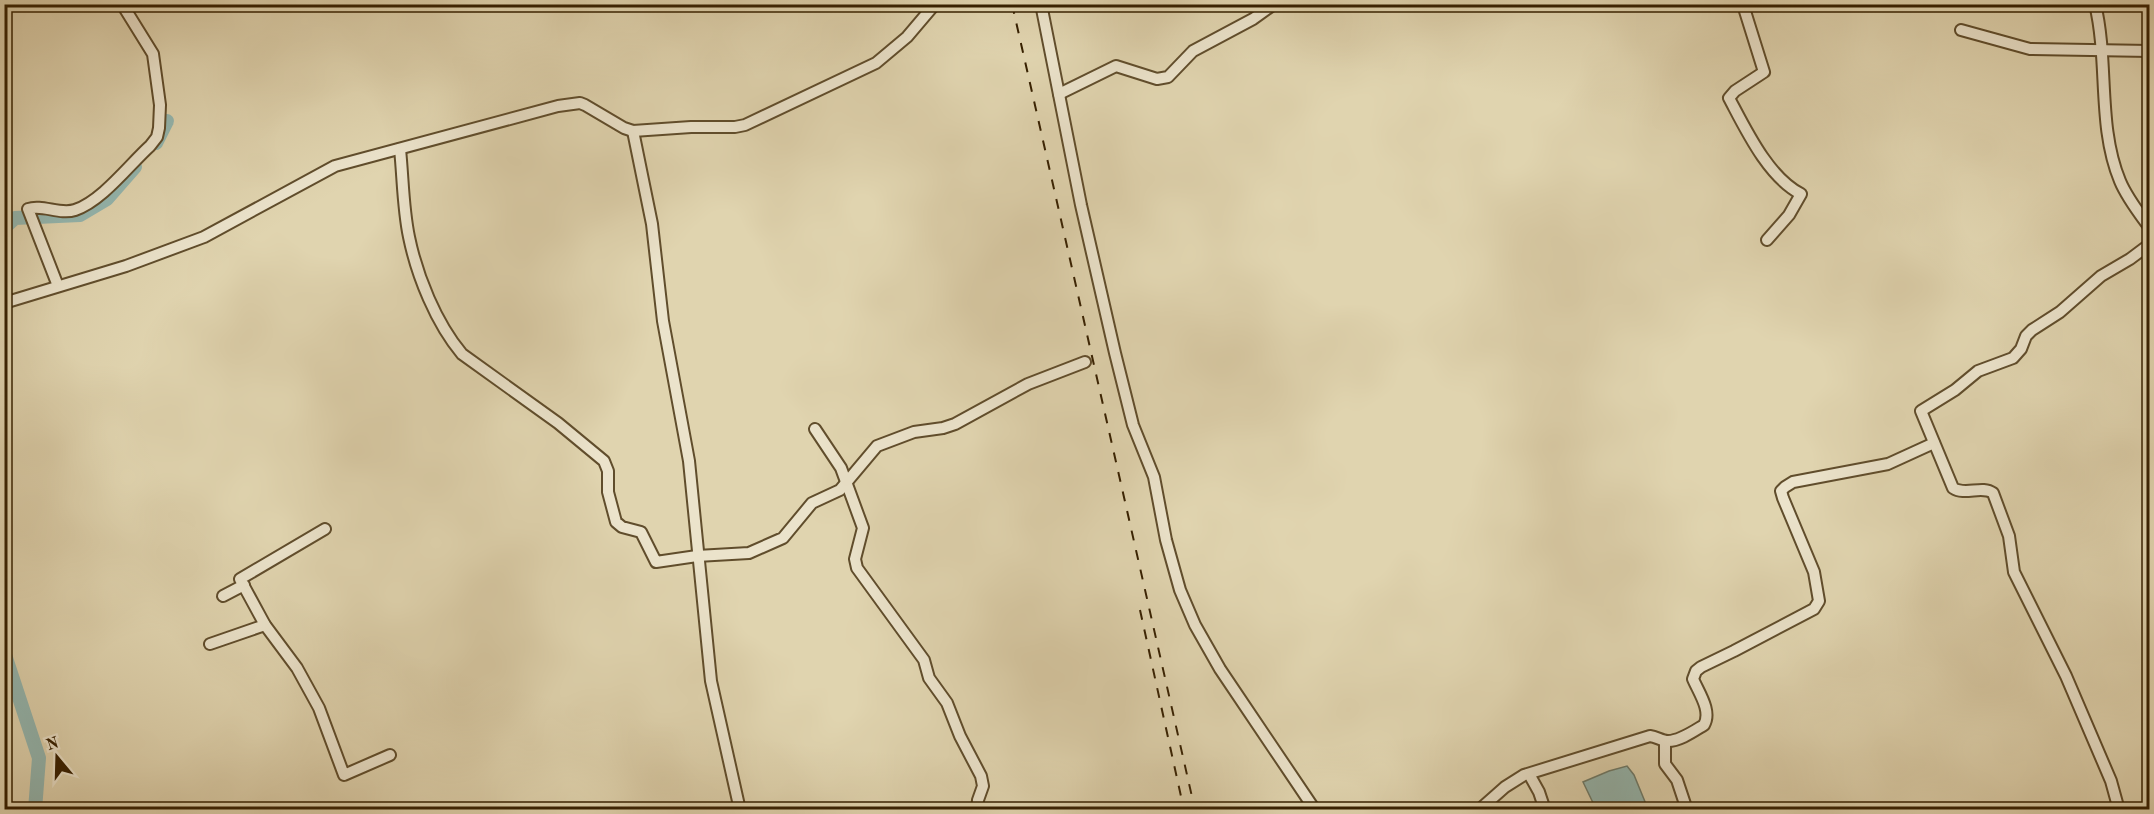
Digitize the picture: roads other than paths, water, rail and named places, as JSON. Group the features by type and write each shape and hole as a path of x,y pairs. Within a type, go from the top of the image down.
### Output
{"street":[{"path":"58,286 28,208 73,211 83,206 96,198 117,179 157,137 160,105 153,54 122,4"},
{"path":"4,303 126,266 204,237 335,166 570,104 585,105 633,131 690,126 735,127 745,125 876,63 907,37 935,4"},
{"path":"1041,4 1081,205 1115,353 1133,425 1154,477 1166,540 1180,590 1207,648 1315,810"},
{"path":"1059,94 1116,66 1157,79 1168,77 1193,51 1253,19 1274,4"},
{"path":"1745,4 1743,8 1764,72 1735,91 1729,98 1764,158 1787,187 1801,194 1789,215 1767,240"},
{"path":"2095,4 2102,49 2103,91 2112,156 2120,182 2150,228"},
{"path":"1961,30 2030,49 2150,51"},
{"path":"633,131 652,225 663,321 689,461 711,681 740,810"},
{"path":"400,149 409,237 428,297 452,342 462,354 533,405 548,419 558,423 604,461 608,471 608,492 616,522 622,527 641,532 656,562 697,556 749,553 783,538 812,503 840,490 878,446 914,432 955,424 1028,384 1085,362"},
{"path":"2119,810 2110,781 2066,676 2014,572 2009,536 1993,493 1988,489 1956,490 1921,413 1922,409 1955,390 1969,376 2013,358 2032,330 2060,312 2101,276 2150,244"},
{"path":"815,429 841,468 863,528 855,559 857,568 924,660 929,678 947,703 960,736 981,776 984,786 978,800 977,810"},
{"path":"1479,810 1514,780 1529,774 1650,736 1665,741 1673,740 1697,730 1707,721 1705,706 1693,680 1696,671 1818,605 1814,573 1781,491 1793,482 1888,464 1934,443"},
{"path":"325,529 240,579 266,625 297,668 319,708 344,775 390,755"},
{"path":"223,596 244,585"},
{"path":"210,644 266,625"},
{"path":"1665,741 1665,764 1677,780 1687,810"},
{"path":"1529,774 1539,792 1545,810"}],"water":[{"path":"1627,766 1634,775 1648,809 1596,809 1583,782"}],"waterway":[{"path":"160,135 167,121"},
{"path":"156,143 167,121"},
{"path":"4,228 15,218 80,215 107,199 135,167"},
{"path":"4,228 15,218 80,215 107,199 130,173"},
{"path":"4,652 39,758 35,810"}],"railway":[{"path":"1012,4 1195,810"},
{"path":"1140,610 1184,810"}]}
